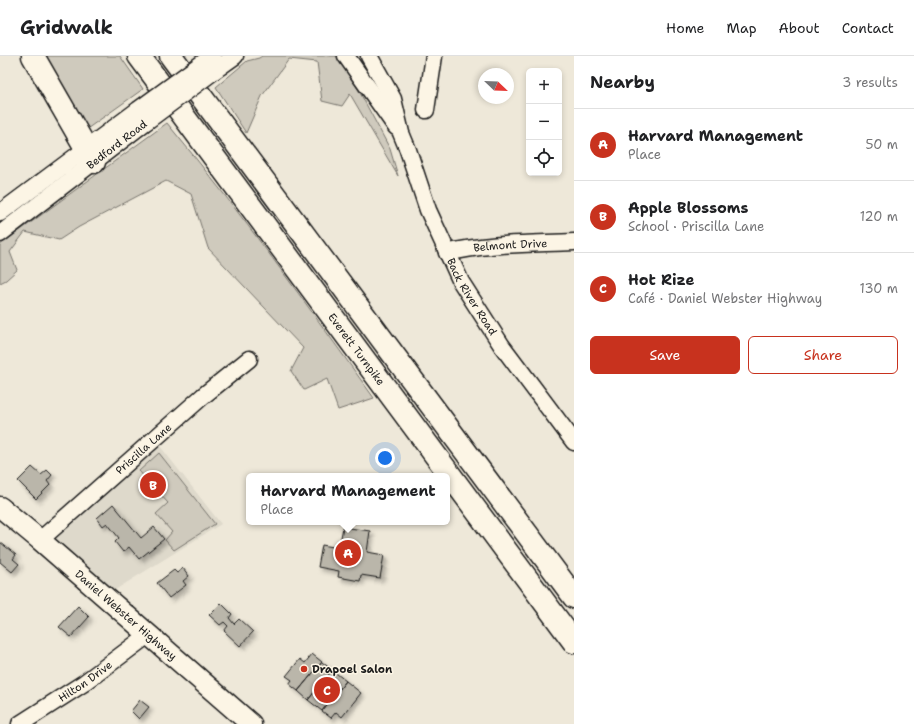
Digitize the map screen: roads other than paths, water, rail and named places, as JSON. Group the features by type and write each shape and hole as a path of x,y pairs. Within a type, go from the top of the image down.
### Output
{"highway":[{"path":"33,56 90,156"},
{"name":"Everett Turnpike","path":"140,56 449,473"},
{"path":"171,56 574,597"},
{"name":"Everett Turnpike","path":"450,475 574,642"}],"main road":[{"name":"Daniel Webster Highway","path":"0,508 40,540 251,724"}],"street":[{"name":"Bedford Road","path":"0,234 90,156 217,61 235,56"},
{"name":"Back River Road","path":"346,56 401,133"},
{"name":"Back River Road","path":"369,56 393,98 401,133 428,210 447,253 467,292 502,346 574,442"},
{"path":"426,110 434,56"},
{"name":"Bedford Road","path":"0,213 90,156"},
{"name":"Belmont Drive","path":"447,253 462,249 491,246 574,242"},
{"name":"Priscilla Lane","path":"40,540 203,396 249,359"},
{"name":"Hilton Drive","path":"20,724 84,683 148,635"}],"place":[{"name":"Apple Blossoms","path":"153,485"},
{"name":"Harvard Management","path":"348,553"},
{"name":"Drapoel Salon","path":"304,669"},
{"name":"Hot Rize","path":"327,690"}]}
